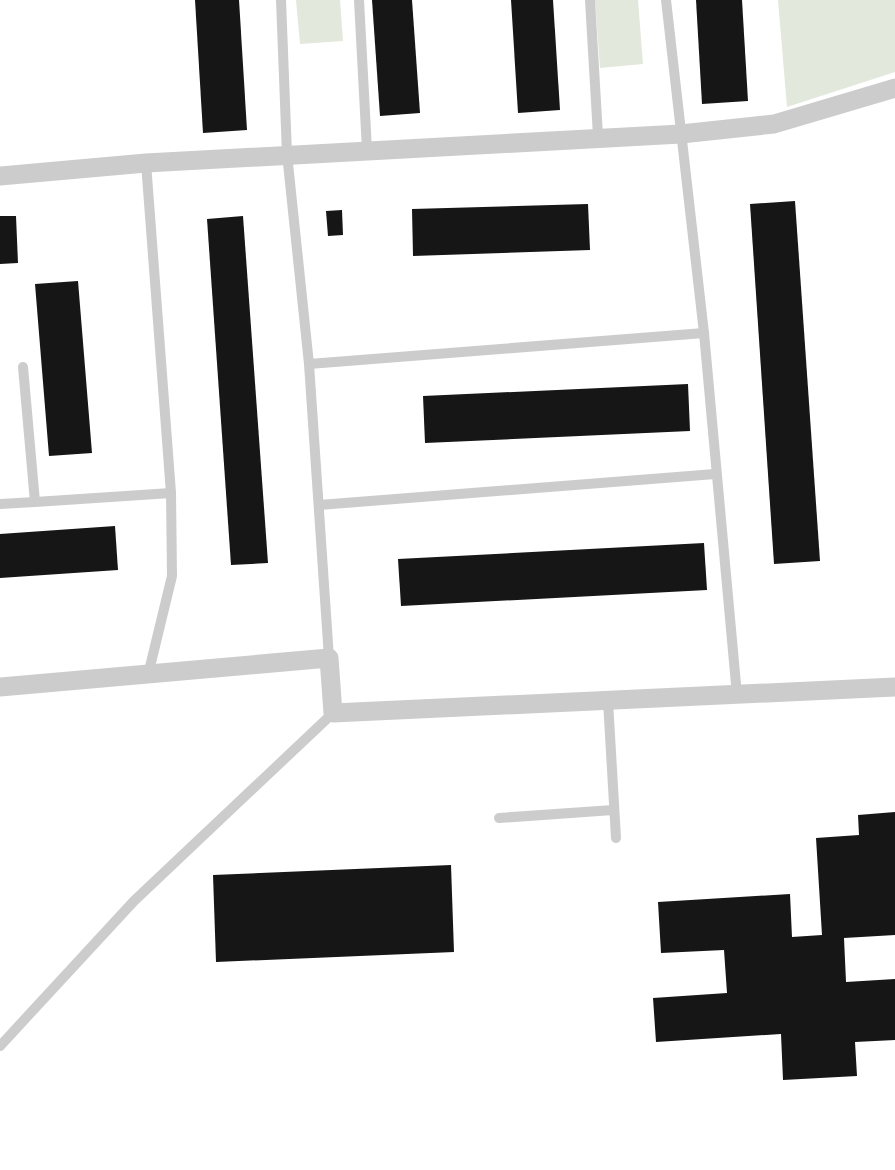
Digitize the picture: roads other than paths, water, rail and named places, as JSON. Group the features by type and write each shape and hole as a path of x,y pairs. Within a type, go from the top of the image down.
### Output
{"street":[{"path":"0,176 287,154 598,136 681,134 774,124 895,88"},
{"path":"0,687 329,659 333,713 895,687"}],"lane":[{"path":"281,0 287,154 309,364 329,659"},
{"path":"359,0 367,150"},
{"path":"590,0 598,136"},
{"path":"666,0 704,333 737,695"},
{"path":"146,163 171,493 172,576 148,676"},
{"path":"309,364 704,333"},
{"path":"23,367 35,502"},
{"path":"320,505 715,474"},
{"path":"0,504 171,493"},
{"path":"608,701 616,838"},
{"path":"0,1046 134,901 333,713"},
{"path":"499,818 613,810"}]}
